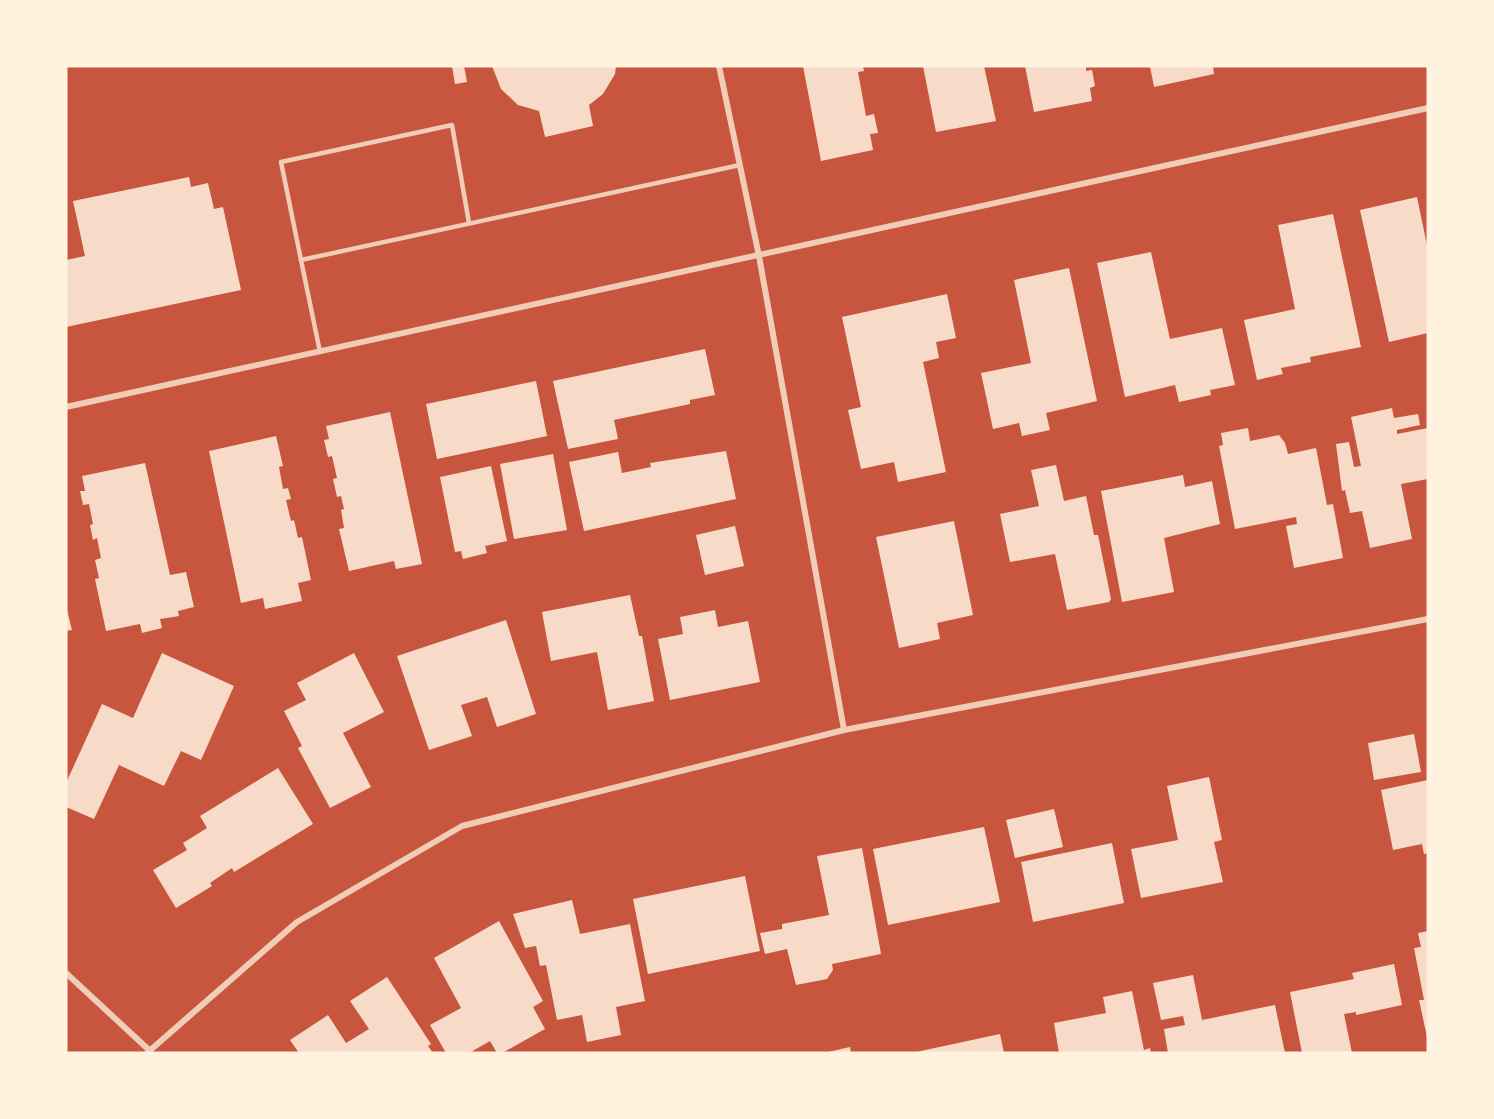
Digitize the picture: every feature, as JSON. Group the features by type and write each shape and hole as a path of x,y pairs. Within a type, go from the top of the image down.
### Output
{"street":[{"path":"719,66 759,256 844,730"},
{"path":"66,407 1428,108"},
{"path":"66,973 148,1052 297,922 462,826 844,730 1428,619"}],"lane":[{"path":"320,352 281,162 452,125 469,223"},
{"path":"301,260 740,165"}],"building":[{"path":"452,66 464,66 467,82 455,84"},
{"path":"492,66 616,66 615,74 603,94 589,105 593,126 545,137 539,111 518,105 501,89"},
{"path":"803,66 863,66 864,71 858,72 866,116 874,114 878,133 870,134 873,150 821,161"},
{"path":"923,66 984,66 996,121 936,132"},
{"path":"1025,66 1086,66 1086,71 1092,70 1095,86 1090,88 1092,101 1034,112"},
{"path":"1150,66 1213,66 1214,74 1154,87"},
{"path":"189,177 191,187 208,183 214,209 223,207 241,290 66,327 66,260 85,256 73,201"},
{"path":"1417,197 1428,250 1428,333 1389,342 1360,210"},
{"path":"1333,214 1361,347 1310,357 1311,362 1281,368 1283,374 1257,380 1244,320 1295,309 1278,225"},
{"path":"1151,252 1170,339 1222,328 1235,385 1210,390 1211,395 1179,402 1175,385 1125,397 1097,263"},
{"path":"1069,268 1097,401 1046,413 1050,430 1022,436 1019,423 993,429 981,373 1031,363 1014,280"},
{"path":"947,294 956,338 936,342 939,358 923,362 946,472 898,482 894,462 861,469 848,410 861,407 842,317"},
{"path":"705,349 715,395 690,400 690,404 614,420 618,439 568,449 553,381"},
{"path":"536,381 547,436 437,459 426,404"},
{"path":"1392,408 1394,418 1418,414 1420,425 1397,430 1397,434 1428,428 1428,479 1401,484 1412,539 1370,548 1362,511 1350,513 1345,490 1342,491 1336,444 1349,442 1354,467 1361,466 1351,417"},
{"path":"390,412 422,564 396,569 394,561 349,571 339,529 344,528 341,510 344,509 341,496 337,497 333,479 337,478 332,456 328,457 324,440 329,439 326,426"},
{"path":"1248,428 1250,441 1279,435 1285,443 1288,454 1316,448 1327,505 1333,504 1343,558 1294,568 1286,526 1297,524 1296,517 1235,529 1219,446 1223,445 1221,433"},
{"path":"276,436 283,466 279,467 283,489 288,488 291,499 286,500 291,521 294,520 298,538 302,537 311,580 298,583 302,601 265,609 263,598 241,603 209,451"},
{"path":"726,451 736,499 584,531 569,462 618,452 622,473 651,467 650,463"},
{"path":"553,454 567,530 514,539 500,464"},
{"path":"145,463 170,575 186,572 194,607 178,611 179,616 160,619 162,628 142,633 140,624 106,631 95,579 99,578 95,560 101,558 97,538 93,540 89,504 83,505 80,491 85,491 82,476"},
{"path":"1056,465 1064,501 1086,496 1094,535 1098,535 1111,599 1109,602 1067,610 1055,554 1010,562 1000,514 1039,506 1031,470"},
{"path":"491,466 507,541 485,546 487,553 463,559 461,551 455,552 440,477"},
{"path":"1183,475 1185,487 1212,481 1220,524 1164,538 1174,592 1122,602 1101,491"},
{"path":"954,521 973,615 937,623 940,639 899,648 876,537"},
{"path":"735,526 744,566 705,575 696,535"},
{"path":"630,595 639,636 642,636 654,701 608,710 597,652 551,661 542,612"},
{"path":"66,606 72,630 66,631"},
{"path":"715,610 718,627 748,621 760,682 670,700 658,639 683,634 680,617"},
{"path":"506,620 536,714 497,727 487,697 461,705 472,736 429,750 397,656"},
{"path":"162,653 234,686 201,760 181,751 164,786 119,765 94,819 66,807 66,783 102,704 133,718"},
{"path":"354,653 384,712 343,733 371,787 330,808 298,748 302,746 284,711 306,700 297,683"},
{"path":"1414,734 1421,772 1374,780 1368,743"},
{"path":"278,768 313,824 234,872 232,868 210,883 212,886 176,908 153,870 187,850 183,843 207,828 200,816"},
{"path":"1209,777 1222,840 1214,842 1223,882 1141,898 1131,849 1178,840 1167,786"},
{"path":"1428,780 1428,853 1424,854 1422,844 1393,850 1381,790"},
{"path":"1054,809 1063,847 1015,858 1006,820"},
{"path":"984,827 1000,902 888,925 873,849"},
{"path":"1112,843 1124,903 1033,922 1021,862"},
{"path":"862,848 881,954 832,964 833,970 827,979 796,985 787,949 765,954 760,933 782,929 782,924 829,915 817,856"},
{"path":"745,876 760,951 648,974 633,899"},
{"path":"572,900 580,934 630,924 645,1001 616,1007 621,1035 587,1042 582,1015 557,1020 546,965 540,966 536,946 525,948 513,914"},
{"path":"499,921 543,1001 533,1007 545,1029 502,1053 497,1053 490,1041 469,1053 446,1053 430,1025 461,1008 434,958"},
{"path":"1428,931 1427,1037 1419,1000 1424,1000 1414,948 1421,947 1418,933"},
{"path":"1394,964 1402,1005 1356,1015 1356,1012 1344,1014 1352,1053 1302,1053 1290,992 1354,979 1352,973"},
{"path":"1193,975 1202,1020 1275,1005 1285,1053 1168,1053 1164,1029 1185,1025 1183,1016 1161,1020 1153,983"},
{"path":"387,977 431,1044 428,1046 433,1053 299,1053 290,1040 328,1015 346,1043 369,1029 350,1001"},
{"path":"1132,991 1144,1050 1150,1048 1151,1053 1059,1053 1054,1023 1106,1013 1103,997"},
{"path":"1000,1034 1004,1053 916,1053 916,1052"},
{"path":"850,1047 851,1053 828,1053 828,1052"}]}
